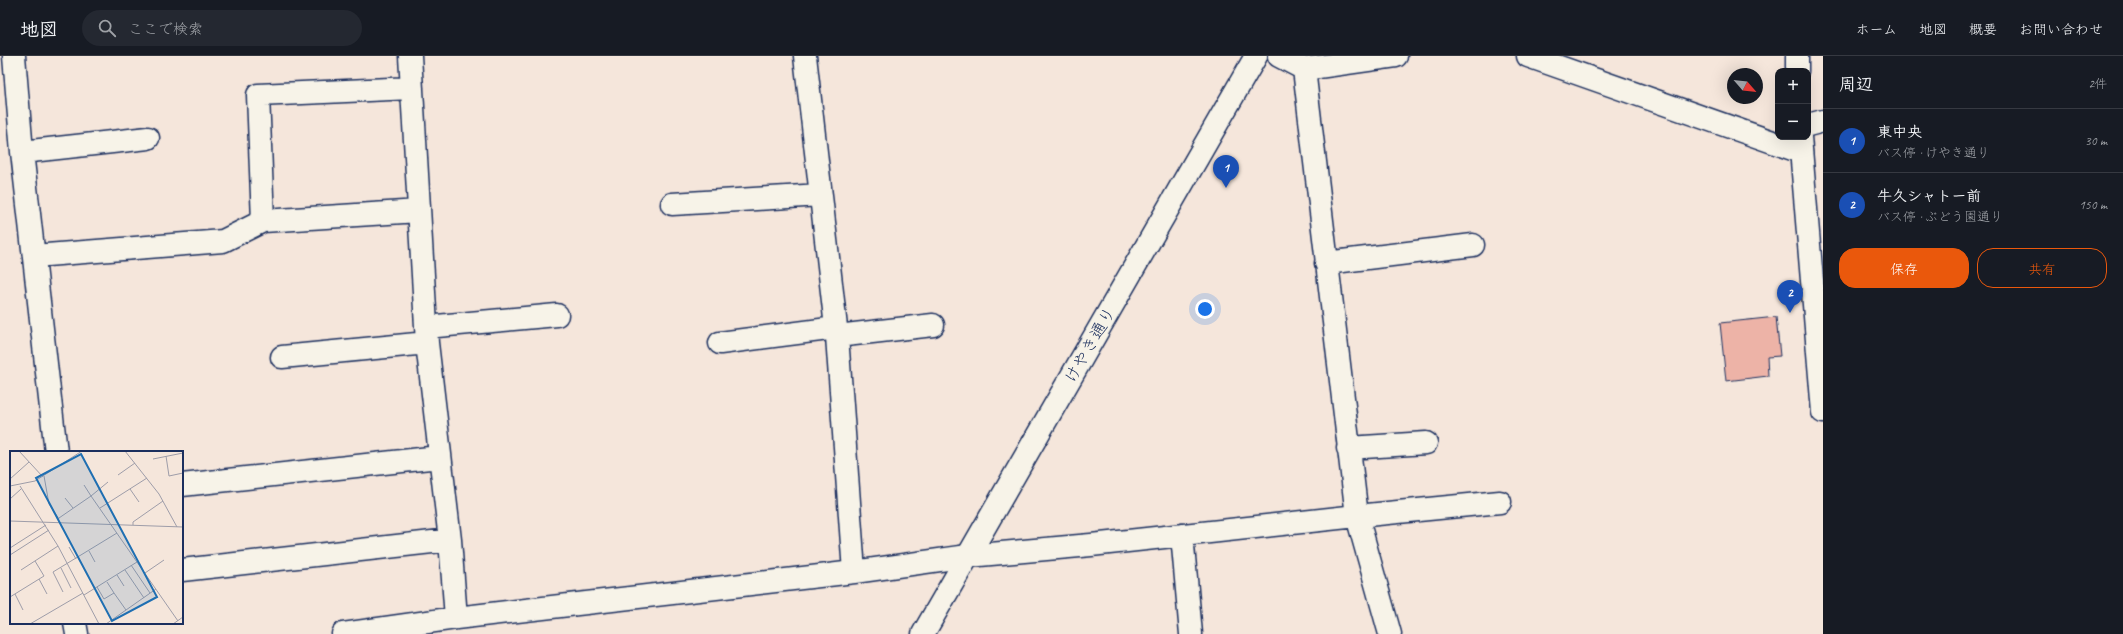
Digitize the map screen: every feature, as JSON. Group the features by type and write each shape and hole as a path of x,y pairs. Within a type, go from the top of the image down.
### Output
{"street":[{"path":"16,56 22,152 56,451"},
{"path":"410,56 427,335 450,540 456,618"},
{"path":"805,56 837,332 854,572"},
{"name":"けやき通り","path":"923,634 1256,56"},
{"path":"1279,56 1304,69 1396,56"},
{"path":"1528,56 1800,145 1823,412"},
{"path":"1797,56 1797,68"},
{"path":"1304,69 1357,516 1390,634"},
{"path":"262,221 258,95 412,88"},
{"path":"1811,124 1823,121"},
{"path":"22,152 148,138"},
{"path":"672,204 821,195"},
{"path":"34,256 223,240 262,221 419,211"},
{"path":"1326,263 1473,245"},
{"path":"282,356 557,315"},
{"path":"720,342 837,332 933,326"},
{"path":"1348,448 1426,443"},
{"path":"183,485 440,457"},
{"path":"344,634 456,618 854,572 968,556 1091,545 1500,502"},
{"path":"1182,535 1191,634"},
{"path":"183,570 450,540"},
{"path":"75,624 76,634"}],"building":[{"path":"1776,317 1780,356 1767,357 1768,376 1726,381 1720,323"}],"place":[{"name":"東中央","path":"1226,188"},
{"name":"牛久シャトー前","path":"1790,313"}]}
